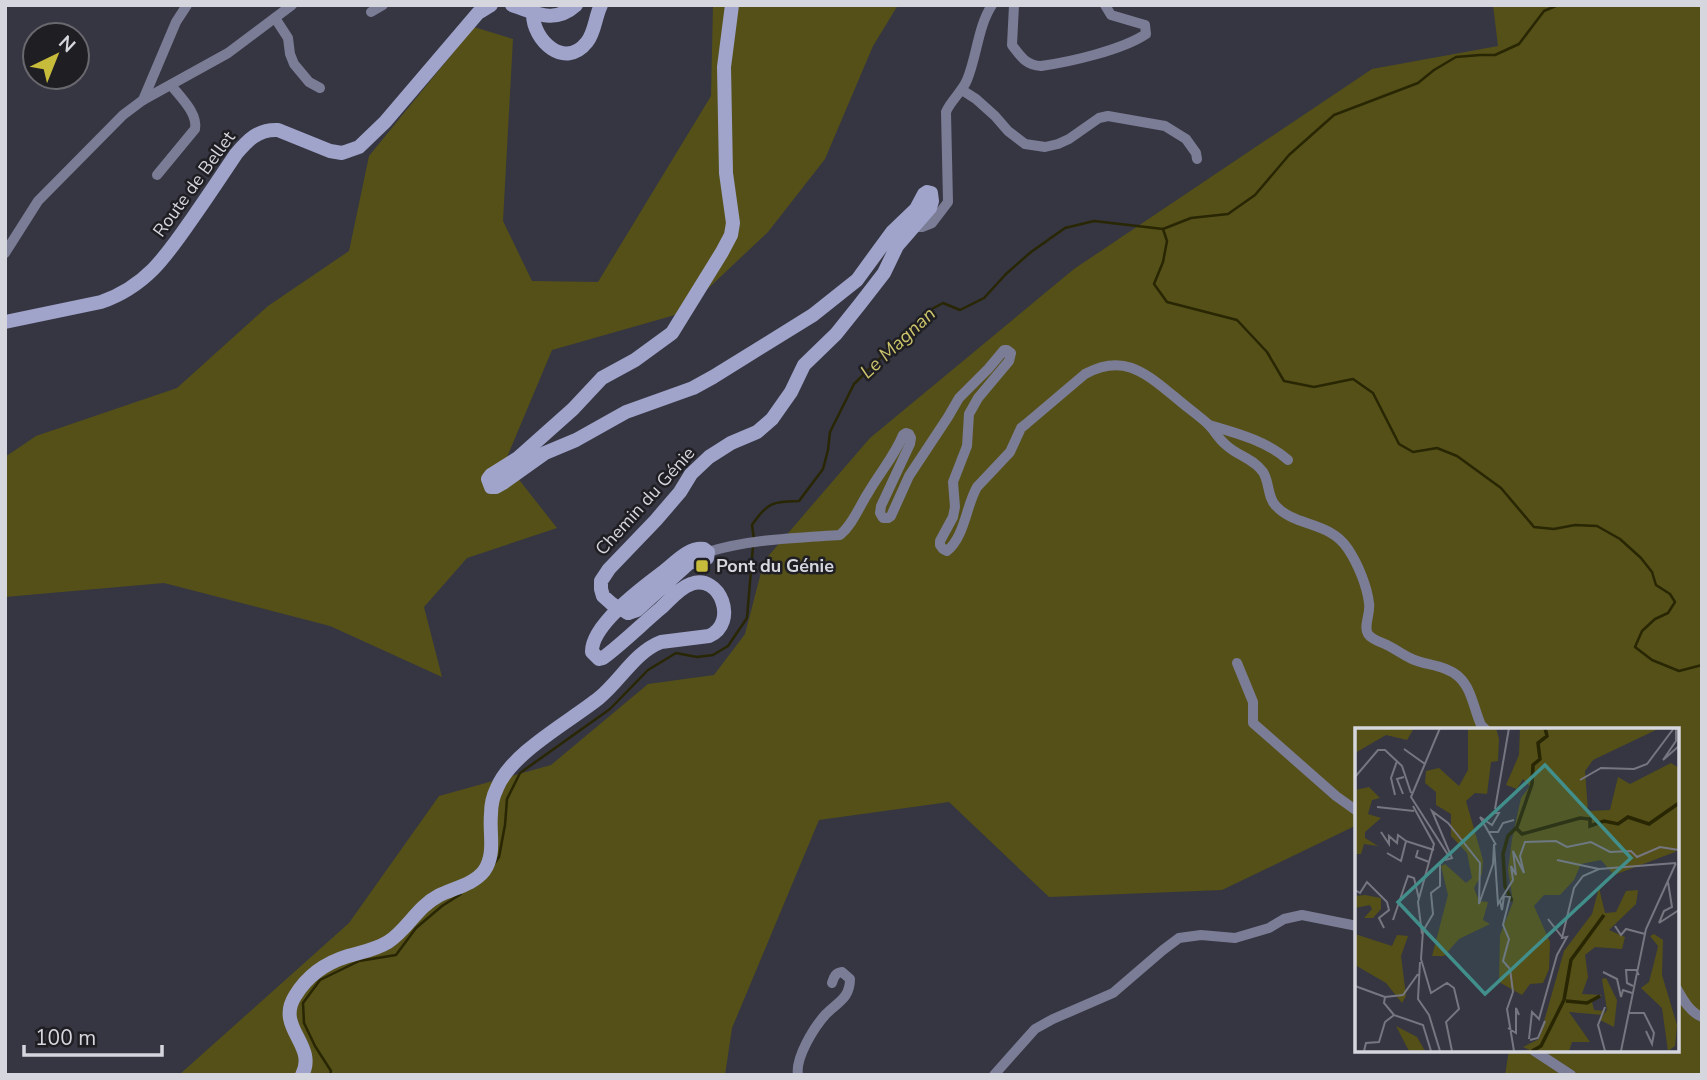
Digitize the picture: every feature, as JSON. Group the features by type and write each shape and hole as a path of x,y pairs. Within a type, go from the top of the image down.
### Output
{"street":[{"path":"143,100 171,34 187,5"},
{"path":"5,253 29,213 47,191 123,115 143,100 228,53 292,5"},
{"path":"371,12 383,5"},
{"name":"Route de Bellet","path":"5,322 101,302 116,297 143,280 161,262 246,141 256,134 278,130 330,151 342,153 359,148 385,122 478,13 491,5"},
{"path":"512,5 546,16 560,14 576,5"},
{"path":"533,14 535,27 544,43 552,50 569,52 580,49 587,42 601,5"},
{"name":"Chemin du Génie","path":"732,5 724,67 726,173 733,223 731,235 672,333 635,360 601,378 573,409 518,458 491,475 488,479 491,487 503,483 545,453 576,440 626,412 703,383 813,315 856,280 892,232 916,209 924,194 931,193 932,201 930,208 897,246 884,272 860,304 836,334 804,365 791,393 772,419 757,432 731,443 709,457 691,474 680,492 656,520 609,569 601,581 603,596 628,613 636,610 689,563 707,558 709,552 770,540 840,535 848,528 868,491 906,433 911,438 910,444 881,506 880,513 883,518 888,518 909,476 959,398 1004,350 1010,351 1011,356 969,414 967,446 953,482 953,517 940,541 943,550 947,551 961,531 977,487 1010,452 1021,428 1085,374 1096,368 1126,365 1149,377 1209,425 1232,451 1250,459 1264,474 1270,499 1277,508 1340,539 1365,587 1370,605 1366,627 1368,634 1411,659 1434,665 1459,677 1467,687 1484,728"},
{"path":"914,227 932,223 948,202 946,112 969,75 985,18 992,5"},
{"path":"1014,5 1012,45 1025,62 1041,66 1092,55 1146,34 1145,25 1111,15 1105,5"},
{"path":"275,18 288,38 290,54 295,64 309,82 320,88"},
{"path":"157,175 197,125 171,85"},
{"path":"962,90 986,107 1008,131 1025,144 1045,147 1058,144 1098,118 1108,116 1165,126 1186,139 1197,159"},
{"path":"1209,425 1266,445 1288,460"},
{"path":"302,1075 306,1056 290,1023 289,1010 293,999 310,976 324,966 375,949 387,942 400,933 422,906 437,896 476,879 490,860 491,815 497,787 519,759 600,698 654,645 715,633 723,621 722,599 712,587 704,583 692,583 603,658 599,659 592,652 594,641 606,622 646,584 696,549 704,548 709,552"},
{"path":"1237,663 1253,702 1253,723 1355,810"},
{"path":"994,1075 1035,1029 1113,993 1179,938 1201,935 1235,938 1302,915 1355,926"},
{"path":"798,1075 797,1063 803,1050 826,1015 840,1003 850,987 850,979 842,972 835,975 832,983"},
{"path":"1679,992 1688,1006 1702,1017"},
{"path":"1536,1052 1571,1075"}],"shaded area":[{"path":"713,5 898,5 873,46 825,159 768,232 682,313 552,350 505,462 557,528 467,558 424,607 442,677 330,626 164,583 5,597 5,457 36,436 177,388 268,306 349,251 369,156 474,27 513,39 503,221 532,281 598,282 711,96"},
{"path":"1493,5 1702,5 1702,1075 1505,1075 1509,1052 1679,1052 1679,728 1355,728 1355,826 1222,890 1049,897 949,802 819,820 732,1028 725,1075 179,1075 349,923 439,796 551,765 648,684 714,675 745,634 764,561 870,438 1074,269 1372,69 1498,46"}],"waterway":[{"path":"1163,229 1191,218 1228,214 1255,195 1289,155 1334,115 1418,83 1456,57 1495,55 1519,44 1544,11 1558,5"},
{"name":"Le Magnan","path":"754,539 752,525 762,512 776,503 799,501 823,469 830,432 854,384 928,311 943,303 960,310 984,298 1031,252 1065,228 1094,221 1163,229 1167,241 1163,262 1154,284 1167,302 1237,320 1267,352 1284,381 1314,387 1353,379 1373,393 1399,444 1413,452 1437,448 1457,456 1501,488 1534,527 1554,529 1575,525 1597,526 1620,539 1641,558 1652,572 1656,585 1670,594 1675,602 1668,613 1655,619 1642,631 1635,647 1652,660 1679,671 1702,665"},
{"name":"Le Magnan","path":"494,864 499,857 507,799 520,773 610,709 648,670 676,653 697,657 713,655 728,646 747,618 753,546"},
{"name":"Le Magnan","path":"330,1075 331,1071 304,1023 303,1003 320,980 359,961 396,955 416,928 461,894"}],"place":[{"name":"Pont du Génie","path":"702,566"}]}
